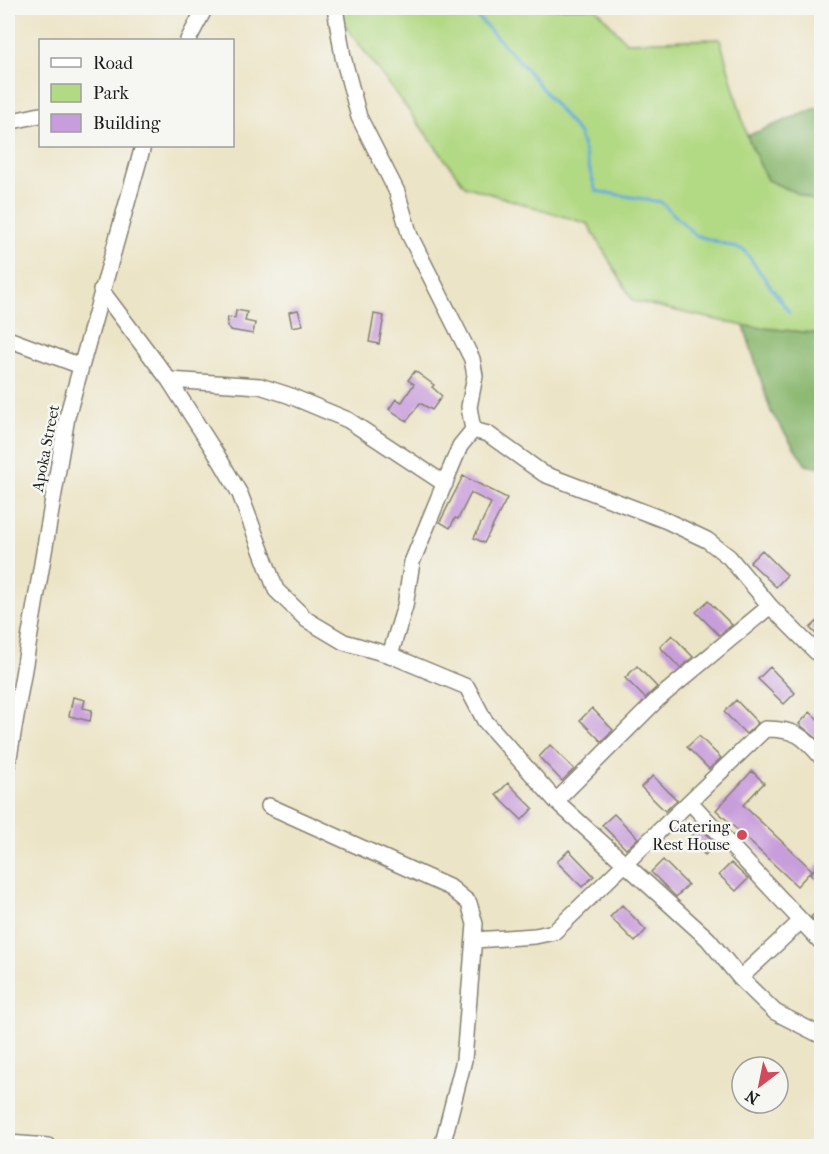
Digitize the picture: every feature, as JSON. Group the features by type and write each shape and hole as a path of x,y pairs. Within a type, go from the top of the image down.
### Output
{"street":[{"path":"189,39 206,8"},
{"path":"335,8 343,57 359,117 397,192 410,236 472,358 475,376 469,407 474,430"},
{"path":"8,122 39,115"},
{"name":"Apoka Street","path":"8,763 13,697 67,417 101,290 144,147"},
{"path":"101,290 169,380 240,494 276,590 307,620 344,642 390,655 467,687 484,721 556,801 708,939 740,978 775,1012 822,1036"},
{"path":"8,339 81,366"},
{"path":"169,380 260,386 288,395 348,420 444,484"},
{"path":"390,655 405,606 412,562 460,446 474,430"},
{"path":"474,430 488,434 544,474 667,521 707,540 729,556 770,606 822,658"},
{"path":"556,801 658,699 770,606"},
{"path":"474,940 535,936 554,932 765,729 781,729 802,735 822,758"},
{"path":"690,802 822,943"},
{"path":"269,806 451,888 469,903 475,924 464,1060 442,1146"},
{"path":"740,978 801,921"},
{"path":"8,1143 48,1146"}],"green space":[{"path":"332,8 596,8 626,42 720,39 747,136 767,180 819,203 821,334 744,326 633,301 588,224 465,186"},
{"path":"819,107 822,108 821,248 819,203 767,180 747,136"},
{"path":"744,326 821,334 821,468 806,465 771,412"}],"building":[{"path":"236,310 247,312 245,321 255,323 253,334 230,330 227,326 228,317 235,318"},
{"path":"298,310 303,325 292,327 289,312"},
{"path":"374,314 384,316 379,344 369,342"},
{"path":"415,371 434,385 432,387 442,396 432,410 420,403 407,421 389,409 396,399 402,402 414,384 408,380"},
{"path":"463,476 507,498 484,543 474,538 491,503 471,493 458,519 455,518 450,528 440,522"},
{"path":"762,550 787,575 776,587 750,562"},
{"path":"708,601 732,625 719,635 696,612"},
{"path":"822,617 822,640 810,628"},
{"path":"672,635 693,657 680,668 660,647"},
{"path":"637,666 657,687 645,698 625,678"},
{"path":"770,667 795,693 784,704 758,679"},
{"path":"73,697 85,700 83,708 92,710 90,721 69,716"},
{"path":"736,700 758,723 746,734 724,712"},
{"path":"592,708 613,730 602,742 580,720"},
{"path":"810,712 822,723 822,743 799,724"},
{"path":"699,736 721,758 709,769 687,747"},
{"path":"550,745 574,769 562,781 539,757"},
{"path":"752,771 764,783 743,805 812,870 797,886 716,810"},
{"path":"653,776 677,800 665,811 641,787"},
{"path":"508,783 533,808 522,820 496,795"},
{"path":"614,814 638,838 626,849 602,825"},
{"path":"700,827 716,844 705,855 688,839"},
{"path":"569,850 594,876 582,887 557,862"},
{"path":"663,860 688,885 676,897 651,872"},
{"path":"822,861 822,884 810,874"},
{"path":"731,863 748,879 736,891 719,875"},
{"path":"622,905 646,930 635,942 610,917"},
{"path":"822,906 822,928 811,917"}],"waterway":[{"path":"469,8 522,64 579,134 596,191 661,202 695,235 744,250 789,312"}],"place":[{"name":"Catering Rest House","path":"742,835"}]}
